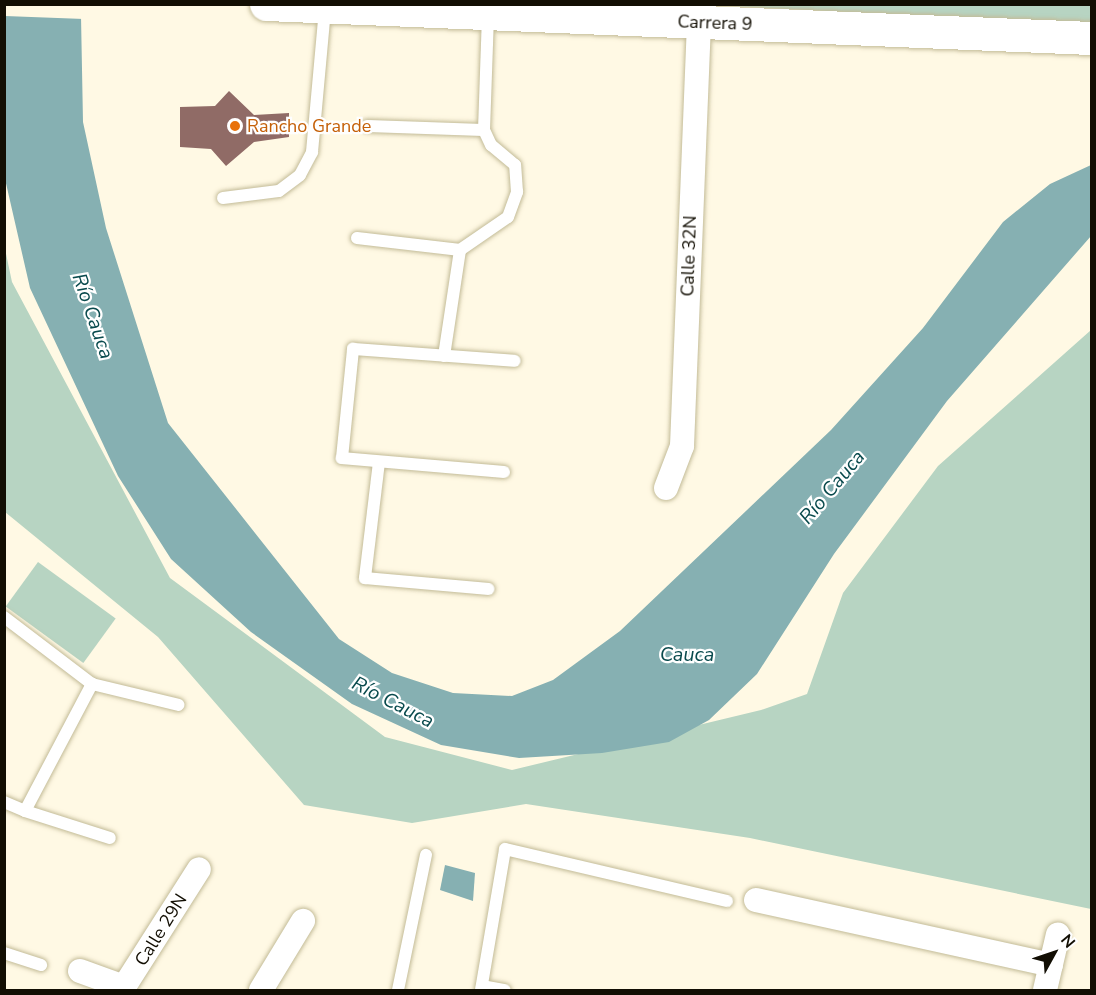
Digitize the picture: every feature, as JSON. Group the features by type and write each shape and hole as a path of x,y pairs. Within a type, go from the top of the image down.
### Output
{"main road":[{"name":"Carrera 9","path":"266,4 1092,38"}],"street":[{"name":"Calle 32N","path":"666,488 682,446 699,22"},
{"name":"Calle 29N","path":"123,989 199,869"},
{"path":"756,900 1051,965"},
{"path":"261,990 303,921"},
{"path":"1046,990 1058,934"},
{"path":"80,971 123,989"}],"lane":[{"path":"224,198 279,190 300,175 312,152 325,7"},
{"path":"357,238 460,250 508,218 516,192 515,165 491,145 484,130 488,13"},
{"path":"367,126 484,130"},
{"path":"444,356 460,250"},
{"path":"504,472 342,458 353,349 514,361"},
{"path":"379,462 364,578 489,589"},
{"path":"4,618 92,684 179,705"},
{"path":"25,811 92,684"},
{"path":"5,801 25,811 110,838"},
{"path":"505,990 481,988 505,849 727,901"},
{"path":"398,990 426,855"},
{"path":"4,953 41,965"}],"green space":[{"path":"708,5 1091,5 1091,24"},
{"path":"4,244 12,282 170,578 385,737 512,770 761,710 807,694 843,593 938,466 1091,330 1091,909 750,838 526,804 412,823 304,805 158,637 5,512"},
{"path":"38,562 116,618 83,663 6,606"}],"water":[{"name":"Cauca","path":"4,5 81,16 83,122 106,228 168,423 339,639 392,673 453,693 512,696 553,680 620,631 831,430 923,328 1003,222 1050,184 1091,165 1091,236 947,401 834,554 757,674 709,720 669,742 602,753 519,758 441,745 352,704 251,632 171,559 118,476 30,288 5,179"},
{"path":"445,865 475,873 473,901 440,890"}],"pier":[{"path":"83,4 84,19 5,16 5,5"}],"building":[{"name":"Rancho Grande","path":"229,91 254,115 289,113 289,137 254,142 226,166 211,149 180,147 180,107 215,106"}],"place":[{"name":"Rancho Grande","path":"235,126"}],"water label":[{"name":"Río Cauca","path":"93,316"},
{"name":"Río Cauca","path":"832,487"},
{"name":"Río Cauca","path":"393,702"}]}
